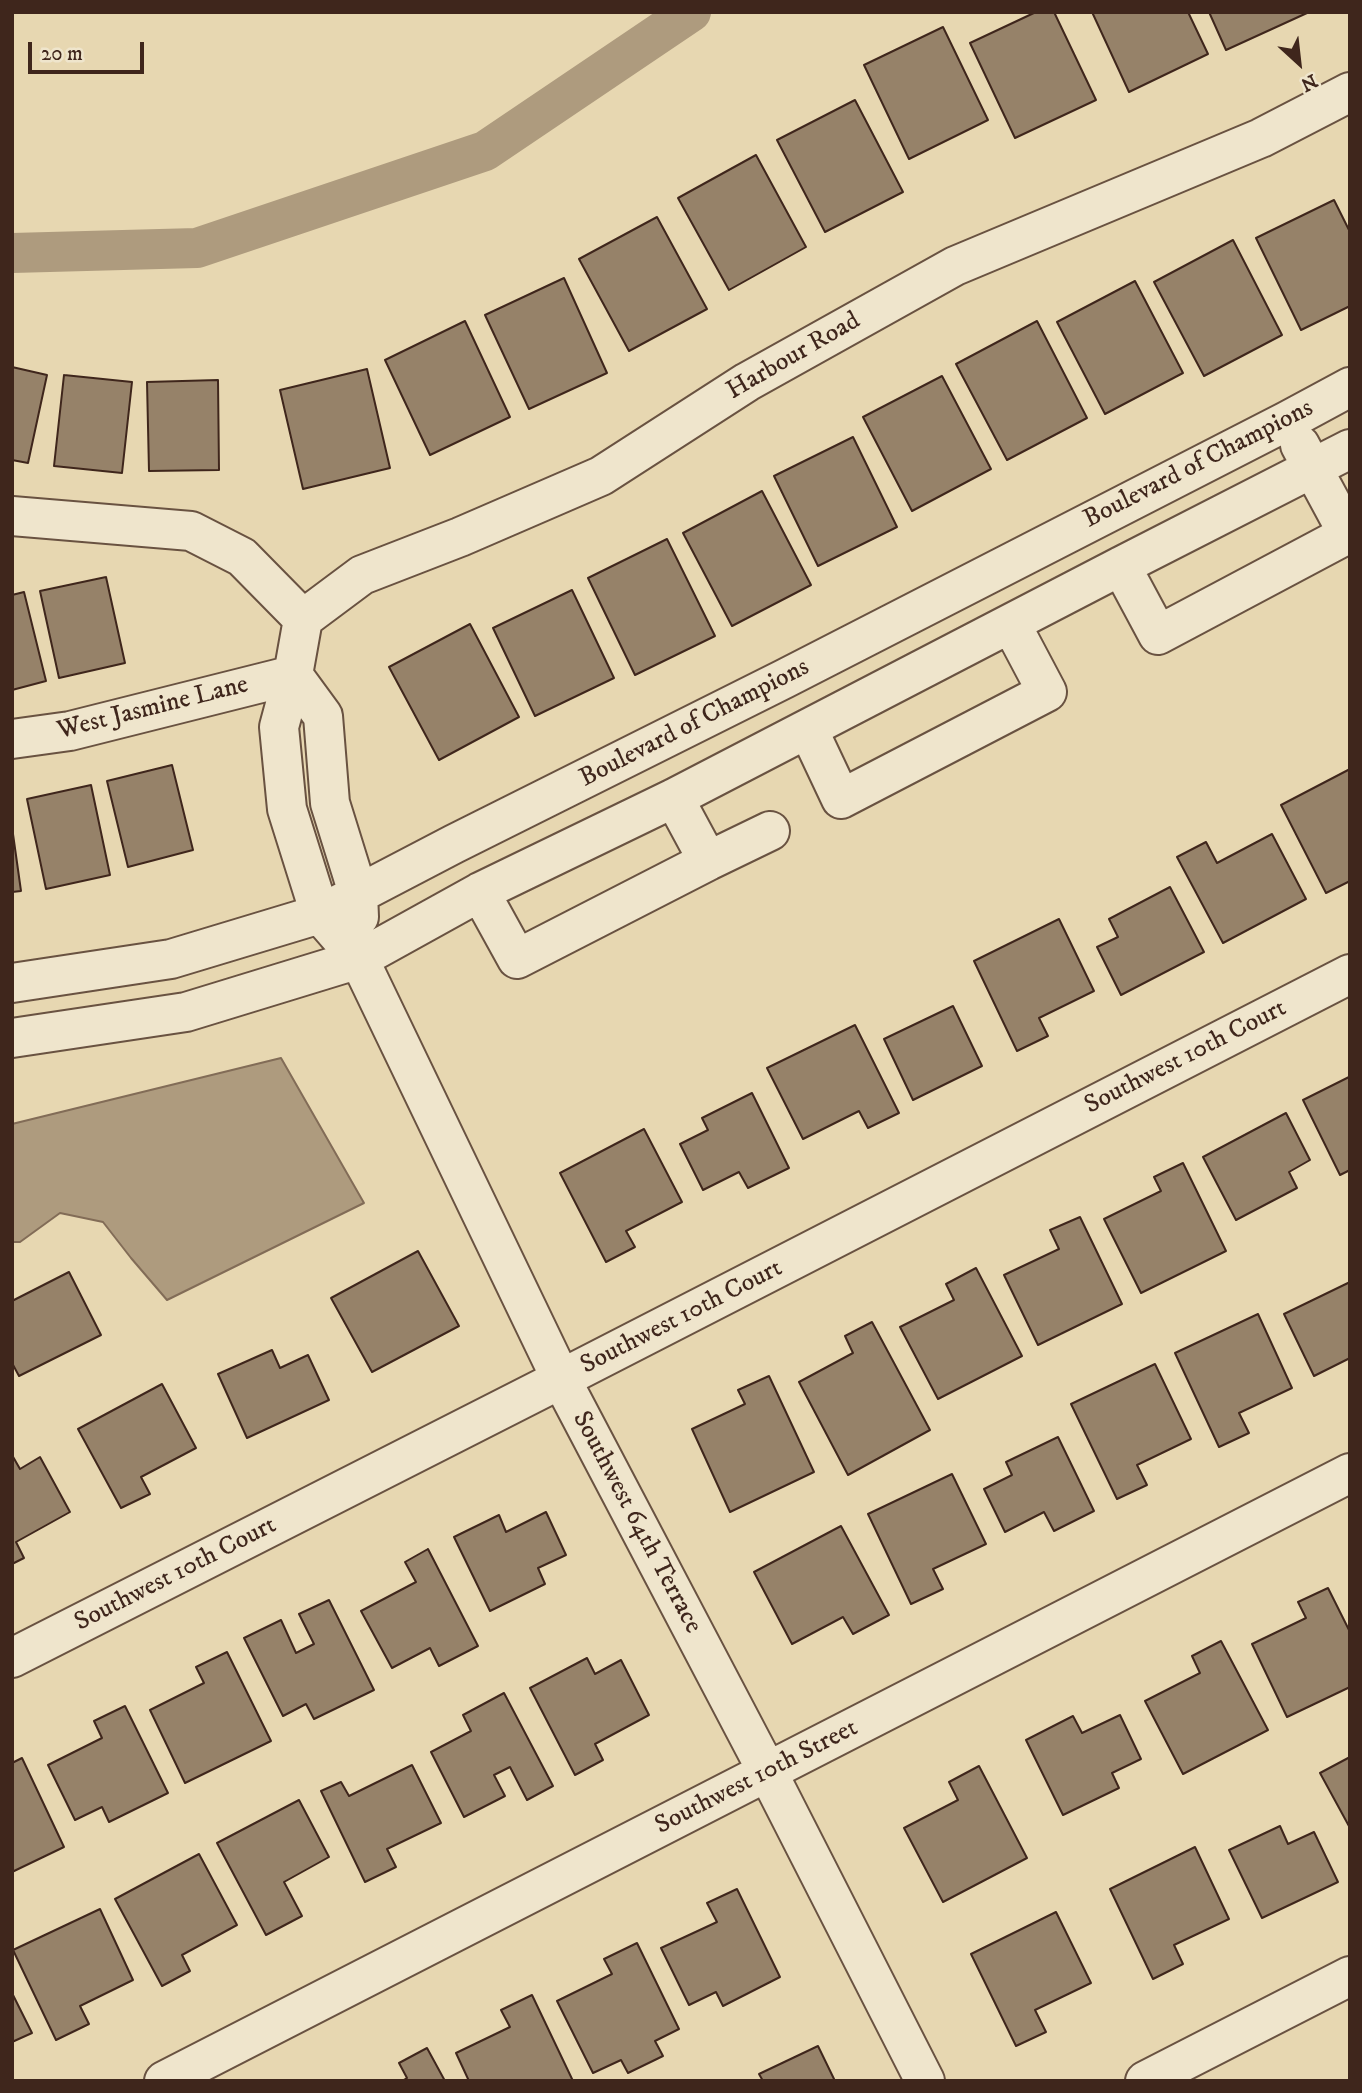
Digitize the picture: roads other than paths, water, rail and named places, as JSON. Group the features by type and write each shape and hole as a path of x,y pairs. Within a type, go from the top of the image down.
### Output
{"street":[{"name":"Harbour Road","path":"303,619 362,575 460,537 601,476 747,382 955,266 1261,138 1350,92"},
{"name":"Boulevard of Champions","path":"12,983 171,959 320,914 796,673 1350,387"},
{"path":"1121,566 1158,635 1348,534 1287,421"},
{"name":"Boulevard of Champions","path":"12,1038 186,1012 359,959 480,892 674,798 1350,449"},
{"path":"12,516 191,531 242,558 303,619 293,675 279,727 287,809 320,914"},
{"path":"808,729 841,799 1047,692 1011,624"},
{"path":"293,675 323,716 330,803 358,893"},
{"name":"West Jasmine Lane","path":"12,739 70,731 293,675"},
{"path":"674,798 708,861"},
{"path":"480,892 517,959 770,831"},
{"name":"Southwest 64th Terrace","path":"358,893 359,959"},
{"name":"Southwest 64th Terrace","path":"320,914 359,959 561,1380 768,1773 925,2081"},
{"name":"Southwest 10th Court","path":"12,1658 561,1380 1350,974"},
{"name":"Southwest 10th Street","path":"164,2081 1350,1473"},
{"path":"1145,2081 1350,1976"}],"waterway":[{"path":"12,253 197,248 485,151 691,12"}]}
